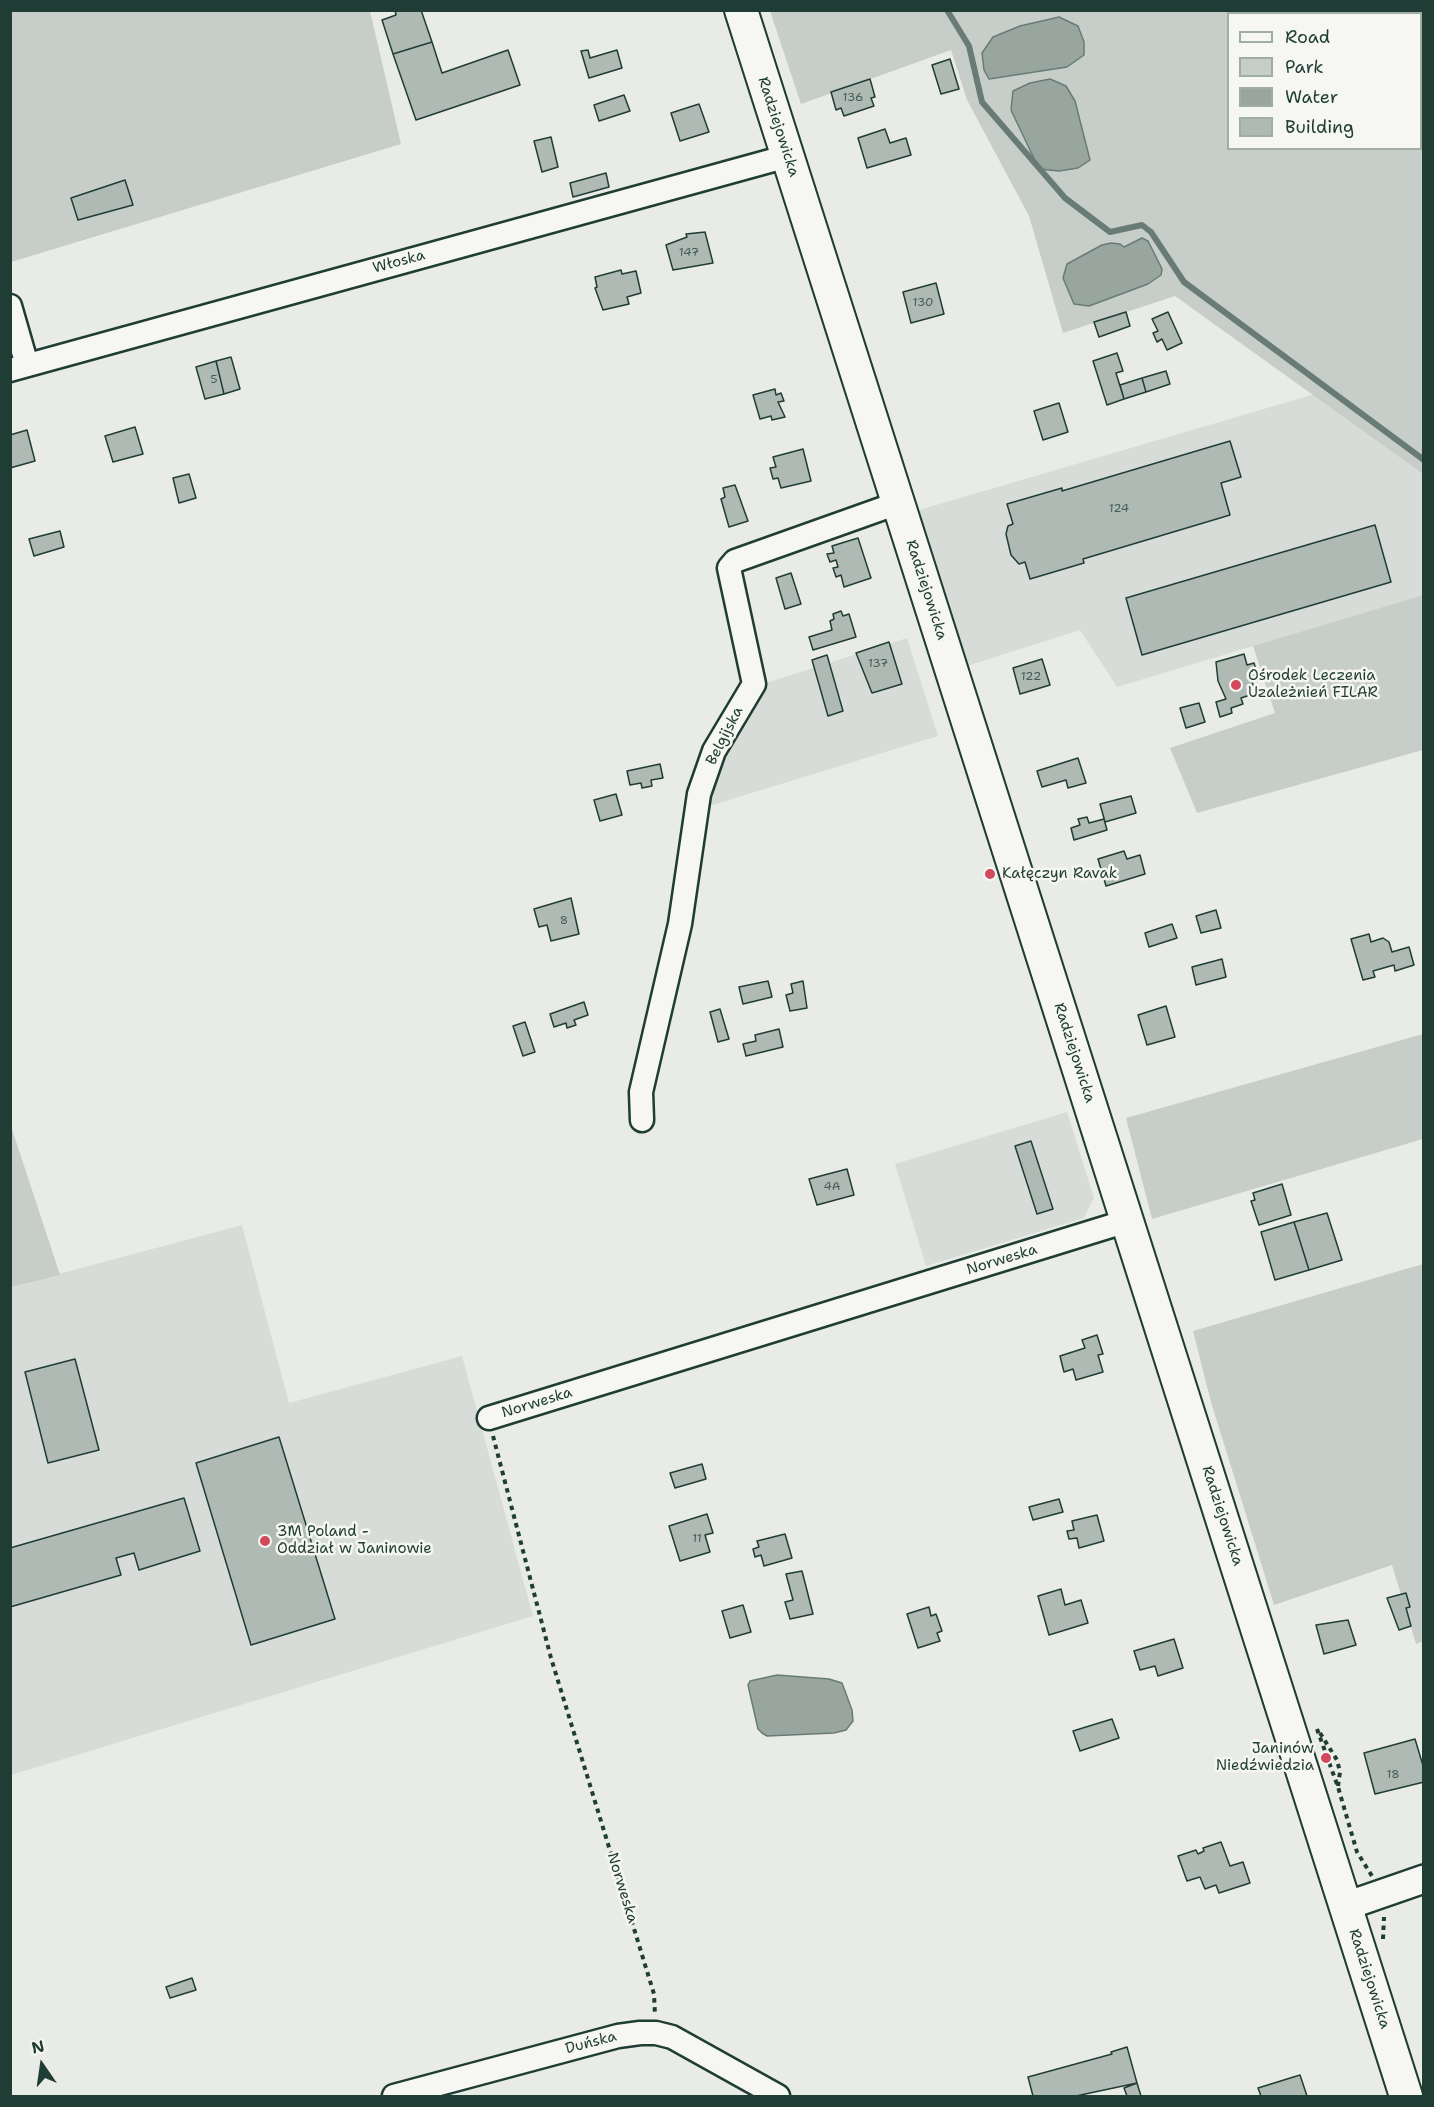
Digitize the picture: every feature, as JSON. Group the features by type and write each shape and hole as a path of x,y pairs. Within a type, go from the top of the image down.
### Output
{"main road":[{"name":"Radziejowicka","path":"741,10 1406,2097"}],"street":[{"name":"Włoska","path":"19,368 788,156"},
{"path":"10,306 19,368"},
{"name":"Belgijska","path":"642,1120 641,1092 680,924 699,794 714,751 754,684 729,568 735,561 898,503"},
{"name":"Norweska","path":"489,1418 1127,1221"},
{"path":"1346,1906 1424,1879"},
{"name":"Duńska","path":"394,2097 618,2036 656,2033 694,2049 778,2097"}],"path":[{"name":"Norweska","path":"489,1418 551,1658 654,1994 656,2033"},
{"path":"1338,1787 1340,1772 1337,1760 1318,1732 1338,1787 1357,1852 1374,1879"}],"shaded area":[{"path":"1315,394 1423,473 1423,595 1117,687 1080,630 967,666 919,510"},
{"path":"907,638 938,736 706,807 720,756 763,684"},
{"path":"1067,1112 1094,1198 1084,1218 926,1266 895,1164"},
{"path":"242,1225 289,1403 462,1356 533,1616 11,1775 10,1287"}],"green space":[{"path":"11,11 370,11 401,144 11,262"},
{"path":"770,11 1231,11 1227,12 1227,150 1422,150 1423,20 1423,474 1175,296 1063,333 1029,216 967,100 951,50 801,104"},
{"path":"1423,595 1423,750 1197,813 1170,748 1275,713 1253,646"},
{"path":"1423,1034 1423,1139 1152,1219 1126,1118"},
{"path":"11,1126 60,1275 10,1287"},
{"path":"1423,1264 1423,1641 1416,1644 1392,1565 1274,1605 1211,1402 1193,1331"}],"water":[{"path":"1059,17 1078,26 1084,42 1084,55 1067,67 989,79 984,70 982,53 993,37 1020,26"},
{"path":"1050,79 1066,86 1075,101 1090,160 1078,168 1059,171 1039,169 1011,110 1013,91 1030,83"},
{"path":"1142,238 1148,241 1162,269 1161,275 1148,284 1089,306 1074,304 1063,278 1067,264 1102,245 1111,243 1124,247"},
{"path":"777,1675 829,1679 842,1683 852,1710 853,1721 846,1730 834,1733 767,1736 762,1733 758,1729 748,1685 750,1681"}],"building":[{"path":"395,10 421,10 432,42 393,54 382,20 396,15"},
{"path":"1351,10 1382,10 1382,12 1352,12"},
{"path":"432,42 442,73 508,50 520,85 416,120 393,54"},
{"path":"588,50 590,58 617,50 622,68 589,78 581,51"},
{"path":"950,59 959,89 941,94 932,65"},
{"path":"870,79 875,97 871,98 874,106 844,116 841,108 836,110 831,92"},
{"path":"624,95 630,111 599,121 594,105"},
{"path":"699,104 709,132 680,141 671,113"},
{"path":"885,129 890,143 906,138 911,155 867,168 858,138"},
{"path":"551,137 558,167 542,172 534,141"},
{"path":"606,173 609,187 573,197 570,183"},
{"path":"125,180 133,205 78,220 71,198"},
{"path":"705,232 713,263 673,270 666,245 687,237 686,234"},
{"path":"621,270 622,274 636,271 641,293 627,297 629,304 603,310 595,288 597,287 595,277"},
{"path":"936,283 944,314 911,323 903,292"},
{"path":"1126,312 1130,326 1099,337 1094,322"},
{"path":"1168,312 1182,343 1167,350 1162,339 1157,342 1153,333 1158,331 1152,319"},
{"path":"1117,353 1123,371 1116,373 1124,399 1107,405 1093,361"},
{"path":"231,357 240,389 224,394 216,361"},
{"path":"216,361 224,394 205,399 196,367"},
{"path":"1166,371 1170,384 1146,392 1142,378"},
{"path":"1142,378 1146,392 1124,399 1120,385"},
{"path":"775,389 776,395 781,393 784,401 778,402 785,417 772,420 771,416 760,419 753,395"},
{"path":"1059,403 1068,432 1043,440 1034,411"},
{"path":"135,427 143,454 113,462 105,436"},
{"path":"27,430 35,461 10,468 10,435"},
{"path":"1230,441 1241,477 1221,483 1230,515 1083,559 1084,563 1030,579 1025,562 1019,564 1011,555 1006,534 1008,526 1013,524 1007,504 1062,488 1062,491"},
{"path":"803,449 811,481 781,488 778,478 773,479 770,468 776,467 773,457"},
{"path":"189,474 196,498 179,503 173,478"},
{"path":"735,485 748,521 729,527 721,499 725,497 723,488"},
{"path":"1375,525 1391,582 1142,655 1126,598"},
{"path":"60,531 64,547 34,556 29,539"},
{"path":"858,538 871,578 844,587 841,575 836,577 833,568 838,567 836,560 830,562 827,554 834,553 832,546"},
{"path":"791,573 801,604 785,609 776,578"},
{"path":"841,611 843,616 849,614 856,637 813,650 809,637 832,630 830,621 834,619 833,614"},
{"path":"889,642 902,684 872,693 856,653"},
{"name":"Ośrodek Leczenia Uzależnień FILAR","path":"1244,654 1247,665 1254,663 1259,680 1252,682 1256,693 1241,698 1243,704 1231,708 1232,713 1220,717 1216,702 1226,699 1218,681 1216,662"},
{"path":"827,655 843,711 828,716 812,660"},
{"path":"1042,659 1050,685 1020,694 1013,668"},
{"path":"1199,703 1205,722 1186,728 1180,708"},
{"path":"1078,758 1086,783 1068,788 1066,780 1042,787 1037,771"},
{"path":"660,764 663,778 651,780 652,786 642,788 641,783 630,785 627,771"},
{"path":"616,794 622,815 600,821 594,800"},
{"path":"1131,796 1136,813 1105,822 1100,804"},
{"path":"1087,817 1089,823 1104,819 1107,830 1074,840 1071,828 1080,825 1078,819"},
{"path":"1124,851 1127,859 1140,855 1145,874 1106,886 1098,859"},
{"path":"571,898 579,934 551,941 547,925 539,927 534,909"},
{"path":"1216,910 1221,928 1201,933 1196,916"},
{"path":"1172,924 1177,938 1149,947 1145,933"},
{"path":"1369,934 1371,942 1383,938 1389,942 1392,952 1409,947 1414,965 1395,971 1394,965 1373,971 1375,977 1363,980 1351,939"},
{"path":"1222,959 1226,977 1196,985 1192,967"},
{"path":"768,981 772,997 743,1004 739,987"},
{"path":"803,981 807,1008 790,1011 786,995 793,993 791,984"},
{"path":"584,1002 588,1015 574,1020 576,1025 567,1028 566,1023 554,1027 550,1014"},
{"path":"1166,1006 1175,1037 1147,1045 1138,1015"},
{"path":"720,1009 729,1039 718,1042 710,1012"},
{"path":"525,1022 535,1052 523,1056 513,1026"},
{"path":"779,1029 783,1047 746,1056 743,1044 756,1041 755,1035"},
{"path":"1031,1141 1053,1209 1037,1214 1015,1146"},
{"path":"847,1169 854,1195 817,1205 809,1179"},
{"path":"1282,1184 1291,1215 1259,1225 1251,1201 1255,1200 1253,1193"},
{"path":"1327,1213 1342,1260 1309,1270 1294,1222"},
{"path":"1294,1222 1309,1270 1275,1280 1261,1232"},
{"path":"1097,1335 1103,1354 1098,1355 1103,1372 1076,1380 1073,1369 1064,1372 1060,1356 1085,1348 1082,1340"},
{"path":"75,1359 99,1450 48,1463 25,1372"},
{"name":"3M Poland - Oddział w Janinowie","path":"279,1437 335,1619 251,1645 196,1463"},
{"path":"702,1464 706,1479 675,1488 670,1473"},
{"path":"184,1498 200,1551 139,1570 134,1553 116,1558 121,1575 10,1607 10,1548"},
{"path":"1059,1499 1063,1512 1033,1520 1029,1507"},
{"path":"707,1514 713,1533 705,1535 710,1552 680,1561 669,1526"},
{"path":"1097,1515 1104,1541 1079,1548 1077,1538 1069,1539 1067,1531 1074,1530 1072,1521"},
{"path":"785,1534 792,1558 764,1566 761,1555 755,1557 753,1549 759,1547 757,1541"},
{"path":"802,1571 813,1614 790,1619 785,1602 793,1600 786,1574"},
{"path":"1061,1589 1065,1605 1081,1600 1088,1623 1049,1635 1038,1596"},
{"path":"1406,1593 1410,1607 1406,1608 1411,1626 1399,1630 1387,1598"},
{"path":"743,1605 751,1632 730,1638 722,1611"},
{"path":"929,1607 931,1616 936,1614 942,1631 937,1633 940,1641 918,1648 907,1614"},
{"path":"1348,1620 1356,1645 1324,1654 1316,1625"},
{"path":"1174,1639 1183,1668 1158,1676 1155,1666 1140,1670 1134,1651"},
{"path":"1112,1719 1119,1738 1080,1751 1073,1731"},
{"path":"1415,1739 1424,1769 1424,1782 1375,1794 1364,1753"},
{"path":"1221,1842 1230,1866 1243,1862 1250,1883 1219,1893 1216,1885 1205,1889 1200,1877 1187,1881 1178,1856 1196,1850 1198,1854 1204,1851 1203,1848"},
{"path":"192,1978 196,1990 170,1998 166,1987"},
{"path":"1127,2047 1137,2083 1076,2096 1033,2096 1028,2077 1112,2054 1111,2052"},
{"path":"1300,2075 1307,2096 1261,2096 1258,2088"},
{"path":"1137,2083 1141,2096 1127,2096 1124,2088"}],"waterway":[{"path":"947,10 969,46 982,102 1065,198 1110,232 1142,225 1151,232 1184,282 1424,460"}],"place":[{"name":"Ośrodek Leczenia Uzależnień FILAR","path":"1236,685"},
{"name":"Kałęczyn Ravak","path":"990,874"},
{"name":"3M Poland - Oddział w Janinowie","path":"265,1541"},
{"name":"Janinów Niedźwiedzia","path":"1326,1758"}]}
